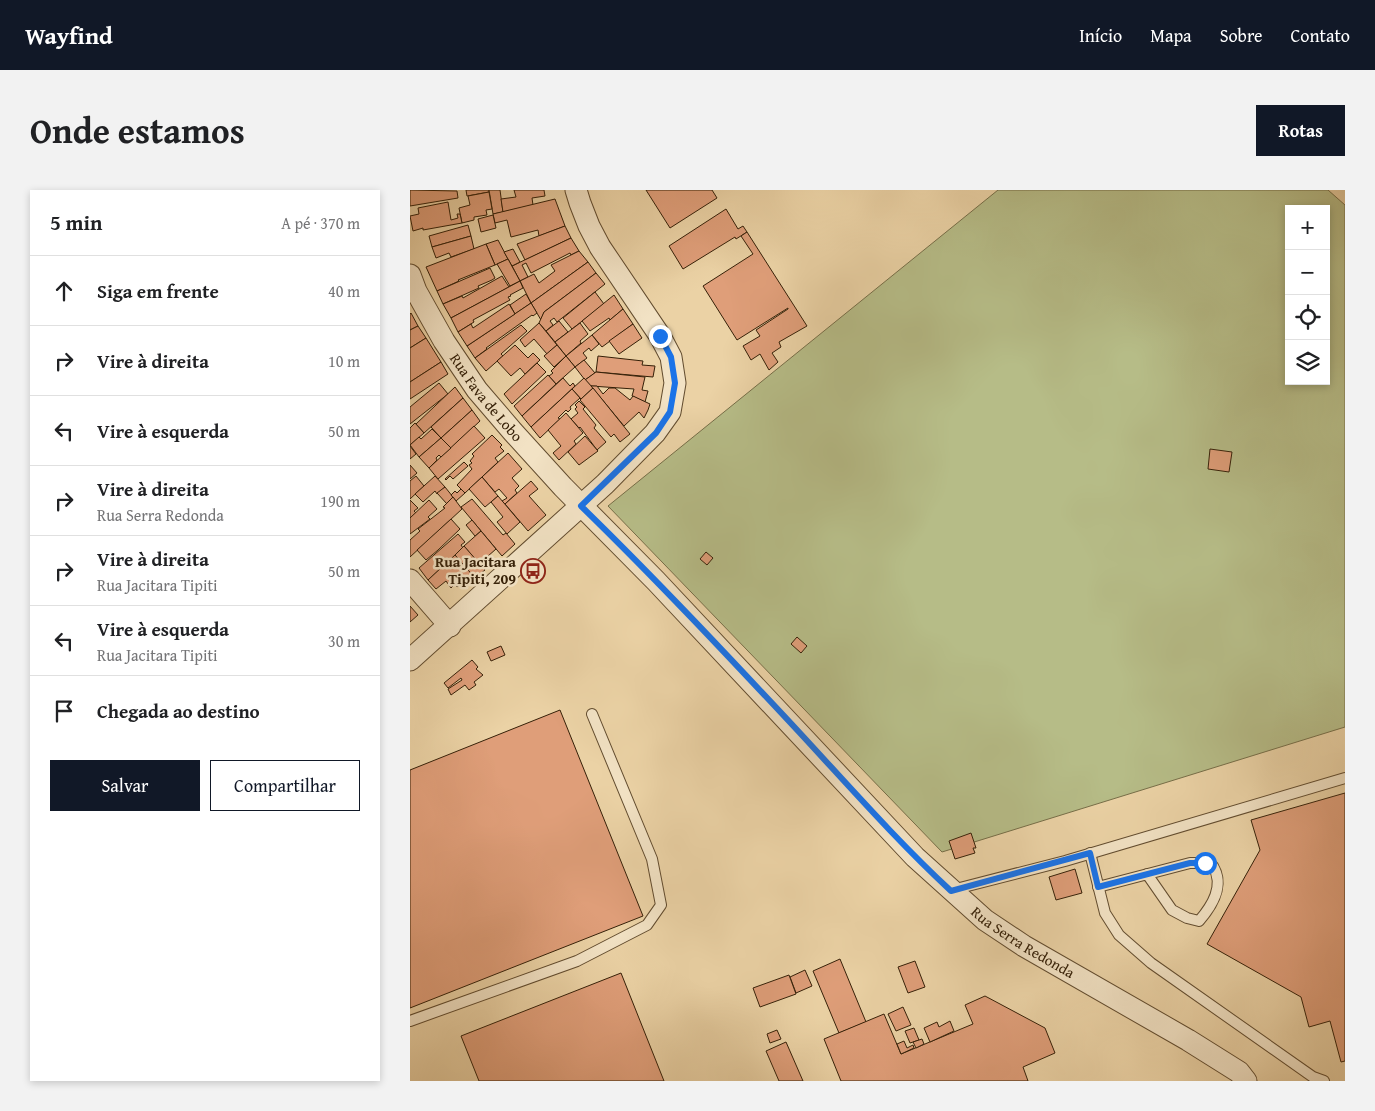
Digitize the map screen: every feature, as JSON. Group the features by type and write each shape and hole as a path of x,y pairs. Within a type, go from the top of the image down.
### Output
{"street":[{"path":"410,660 450,626 581,506 656,433 670,412 675,383 671,357 660,336 588,226 576,190"},
{"name":"Rua Fava de Lobo","path":"410,275 416,290 444,341 477,390 581,506"},
{"name":"Rua Serra Redonda","path":"581,506 755,685 915,857 951,891 985,920 1024,946 1188,1040 1238,1072 1246,1081"},
{"path":"410,580 450,626"}],"lane":[{"path":"410,1021 576,961 647,925 661,905 652,859 592,714"},
{"path":"951,891 1090,853 1345,778"},
{"path":"1090,853 1105,913 1119,935 1151,963 1313,1077 1324,1081"},
{"path":"1098,887 1147,874 1190,863 1205,863 1214,866 1218,874 1217,892 1208,910 1199,921 1186,918 1172,910 1147,874"}],"green space":[{"path":"998,190 1328,190 1345,205 1345,727 942,852 608,506"}],"building":[{"path":"410,190 457,191 458,198 410,206"},
{"path":"466,190 489,190 489,192 467,196"},
{"path":"489,190 500,190 503,212 493,214"},
{"path":"514,190 544,190 545,196 532,198 533,205 503,212 501,199 516,197"},
{"path":"646,190 712,190 717,198 670,228"},
{"path":"489,192 492,209 486,210 487,215 474,217 474,220 462,223 459,208 470,205 468,196"},
{"path":"555,199 565,226 539,236 538,230 511,237 507,220 495,223 493,214"},
{"path":"448,202 451,220 458,218 457,214 460,214 462,223 413,231 410,216 419,214 418,208"},
{"path":"726,209 738,229 743,226 747,232 736,239 735,237 683,269 669,246"},
{"path":"493,215 496,228 481,232 478,219"},
{"path":"468,225 471,236 432,247 429,236"},
{"path":"565,226 571,238 525,260 517,244"},
{"path":"747,232 807,326 779,342 781,347 772,353 778,362 769,370 760,354 751,360 743,346 760,336 756,330 788,308 737,340 703,286 753,254 741,236"},
{"path":"471,236 474,249 451,257 449,253 436,258 432,247"},
{"path":"571,238 579,251 571,255 570,253 531,273 526,263 522,265 528,277 520,281 512,266"},
{"path":"498,240 508,259 495,265 486,244"},
{"path":"486,244 495,265 437,291 426,267"},
{"path":"513,249 520,262 512,266 504,252"},
{"path":"579,251 588,262 531,303 520,281 534,274 539,283 555,271 551,265"},
{"path":"508,259 520,281 510,286 497,264"},
{"path":"588,262 596,273 544,312 541,320 531,303"},
{"path":"490,268 495,278 478,286 479,288 443,304 437,291"},
{"path":"596,273 605,284 557,322 554,318 550,321 553,325 546,331 539,323 544,312"},
{"path":"502,276 509,287 451,318 443,304 462,296 463,298"},
{"path":"520,281 523,288 510,295 508,297 510,300 473,320 474,322 458,332 451,318"},
{"path":"595,292 604,304 572,329 563,318"},
{"path":"526,294 531,303 515,314 510,305"},
{"path":"614,295 623,309 610,320 609,318 590,331 582,321"},
{"path":"531,303 537,313 486,348 475,358 467,346"},
{"path":"509,304 515,314 467,346 458,332 471,324 473,328"},
{"path":"623,309 633,324 602,347 592,335"},
{"path":"410,314 418,326 410,330"},
{"path":"559,321 568,332 555,342 546,331"},
{"path":"539,323 557,345 547,354 534,339 525,347 520,340"},
{"path":"580,323 588,334 566,356 555,342"},
{"path":"633,324 642,338 619,354 609,341"},
{"path":"521,325 527,331 501,354 503,356 486,371 475,358"},
{"path":"418,326 426,338 410,348 410,330"},
{"path":"592,335 599,344 591,351 589,348 583,353 587,358 575,367 566,356"},
{"path":"426,338 441,362 410,382 410,348"},
{"path":"515,345 528,358 533,353 540,360 525,374 520,368 511,376 497,361"},
{"path":"557,345 566,356 554,367 544,356"},
{"path":"566,356 575,367 556,384 549,376 553,373 551,371"},
{"path":"598,356 643,361 642,365 655,366 653,377 596,372"},
{"path":"584,360 595,373 585,380 575,367"},
{"path":"441,362 448,374 410,399 410,382"},
{"path":"537,363 546,372 512,404 504,394"},
{"path":"596,372 645,377 642,390 648,391 645,402 632,396 634,389 591,386 585,380"},
{"path":"548,375 556,384 522,416 514,406"},
{"path":"563,378 570,386 573,383 575,386 531,427 522,416"},
{"path":"584,378 593,388 581,399 572,389"},
{"path":"439,383 448,394 410,424 410,407"},
{"path":"591,386 597,386 603,394 609,388 615,388 630,400 633,396 650,404 644,418 639,412 624,426"},
{"path":"455,387 463,398 424,433 416,424"},
{"path":"593,388 630,434 620,442 614,434 611,437 580,400"},
{"path":"572,389 580,398 540,438 531,427"},
{"path":"463,398 472,410 441,438 431,427"},
{"path":"579,401 596,425 594,428 606,442 597,450 580,427 571,419 578,413 575,405"},
{"path":"472,410 480,421 451,448 441,438"},
{"path":"566,413 583,433 574,441 576,444 559,460 553,453 561,446 548,430"},
{"path":"415,423 424,433 410,445 410,428"},
{"path":"474,426 485,438 438,479 429,468"},
{"path":"432,429 441,438 419,457 410,445 419,437 421,439"},
{"path":"492,435 502,445 500,447 504,451 495,458 498,462 465,493 457,485 472,469 469,465 472,463 470,461 474,456 472,454"},
{"path":"585,436 598,451 579,465 568,452"},
{"path":"441,438 451,448 441,457 439,455 429,468 419,457"},
{"path":"410,446 416,454 410,459"},
{"path":"1210,449 1232,452 1229,472 1208,469"},
{"path":"508,453 522,469 512,478 519,486 515,490 517,493 505,504 502,501 507,498 499,489 495,492 482,477"},
{"path":"464,462 468,466 453,479 450,476 445,479"},
{"path":"410,465 417,473 410,479"},
{"path":"416,476 424,486 410,499 410,481"},
{"path":"435,476 445,487 437,494 435,491 423,502 415,494"},
{"path":"482,477 498,496 485,507 469,489"},
{"path":"531,481 538,489 529,496 546,515 528,531 505,504"},
{"path":"445,487 453,497 447,504 437,493"},
{"path":"461,489 465,493 456,501 451,495"},
{"path":"498,496 520,522 507,534 497,522 503,517 491,502"},
{"path":"453,497 462,509 410,557 410,540 420,531 418,529 445,508 443,507"},
{"path":"472,499 503,535 506,533 515,544 502,556 461,507"},
{"path":"410,500 418,508 414,511 416,513 410,518"},
{"path":"429,500 437,509 428,517 430,519 410,534 410,518"},
{"path":"451,519 460,529 426,560 417,550"},
{"path":"472,520 481,531 475,536 466,525"},
{"path":"481,531 496,549 479,564 464,546"},
{"path":"458,534 465,542 461,545 463,548 428,580 419,568"},
{"path":"464,546 485,570 475,578 455,555"},
{"path":"706,552 713,558 707,565 700,559"},
{"path":"455,555 475,578 469,585 465,580 457,587 455,584 451,588 446,581 436,589 428,580"},
{"path":"410,606 418,615 410,622"},
{"path":"797,637 807,646 801,653 791,644"},
{"path":"501,646 505,655 491,661 487,652"},
{"path":"472,660 478,667 476,669 483,675 474,682 476,685 469,690 465,685 451,695 448,689 462,680 461,678 448,688 444,683"},
{"path":"560,710 643,916 410,1008 410,770"},
{"path":"1345,793 1345,1061 1341,1062 1330,1021 1309,1027 1301,997 1207,944 1260,850 1251,820"},
{"path":"971,833 976,848 973,848 975,853 955,859 949,841"},
{"path":"1075,869 1082,893 1056,900 1049,877"},
{"path":"840,959 866,1022 839,1033 813,971"},
{"path":"915,961 925,987 908,993 898,967"},
{"path":"805,970 812,986 796,993 790,977"},
{"path":"621,973 664,1081 479,1081 461,1036"},
{"path":"789,975 796,994 760,1007 753,988"},
{"path":"985,996 1045,1028 1055,1053 1023,1067 1028,1081 841,1081 824,1039 884,1014 901,1054 973,1024 965,1005"},
{"path":"903,1007 911,1025 896,1031 888,1014"},
{"path":"950,1021 954,1031 930,1042 924,1028 937,1022 939,1027"},
{"path":"914,1028 919,1040 910,1043 905,1031"},
{"path":"777,1030 781,1039 770,1043 767,1034"},
{"path":"922,1039 924,1044 916,1048 913,1042"},
{"path":"904,1041 907,1048 913,1045 914,1048 901,1054 897,1044"},
{"path":"786,1042 803,1081 779,1081 766,1051"}],"place":[{"name":"Rua Jacitara Tipiti, 209","path":"533,571"}],"route":[{"path":"660,336 671,357 675,383 670,412 656,433 581,506 656,581 755,685 915,857 951,891 1090,853 1098,887 1190,863 1205,863"}]}
